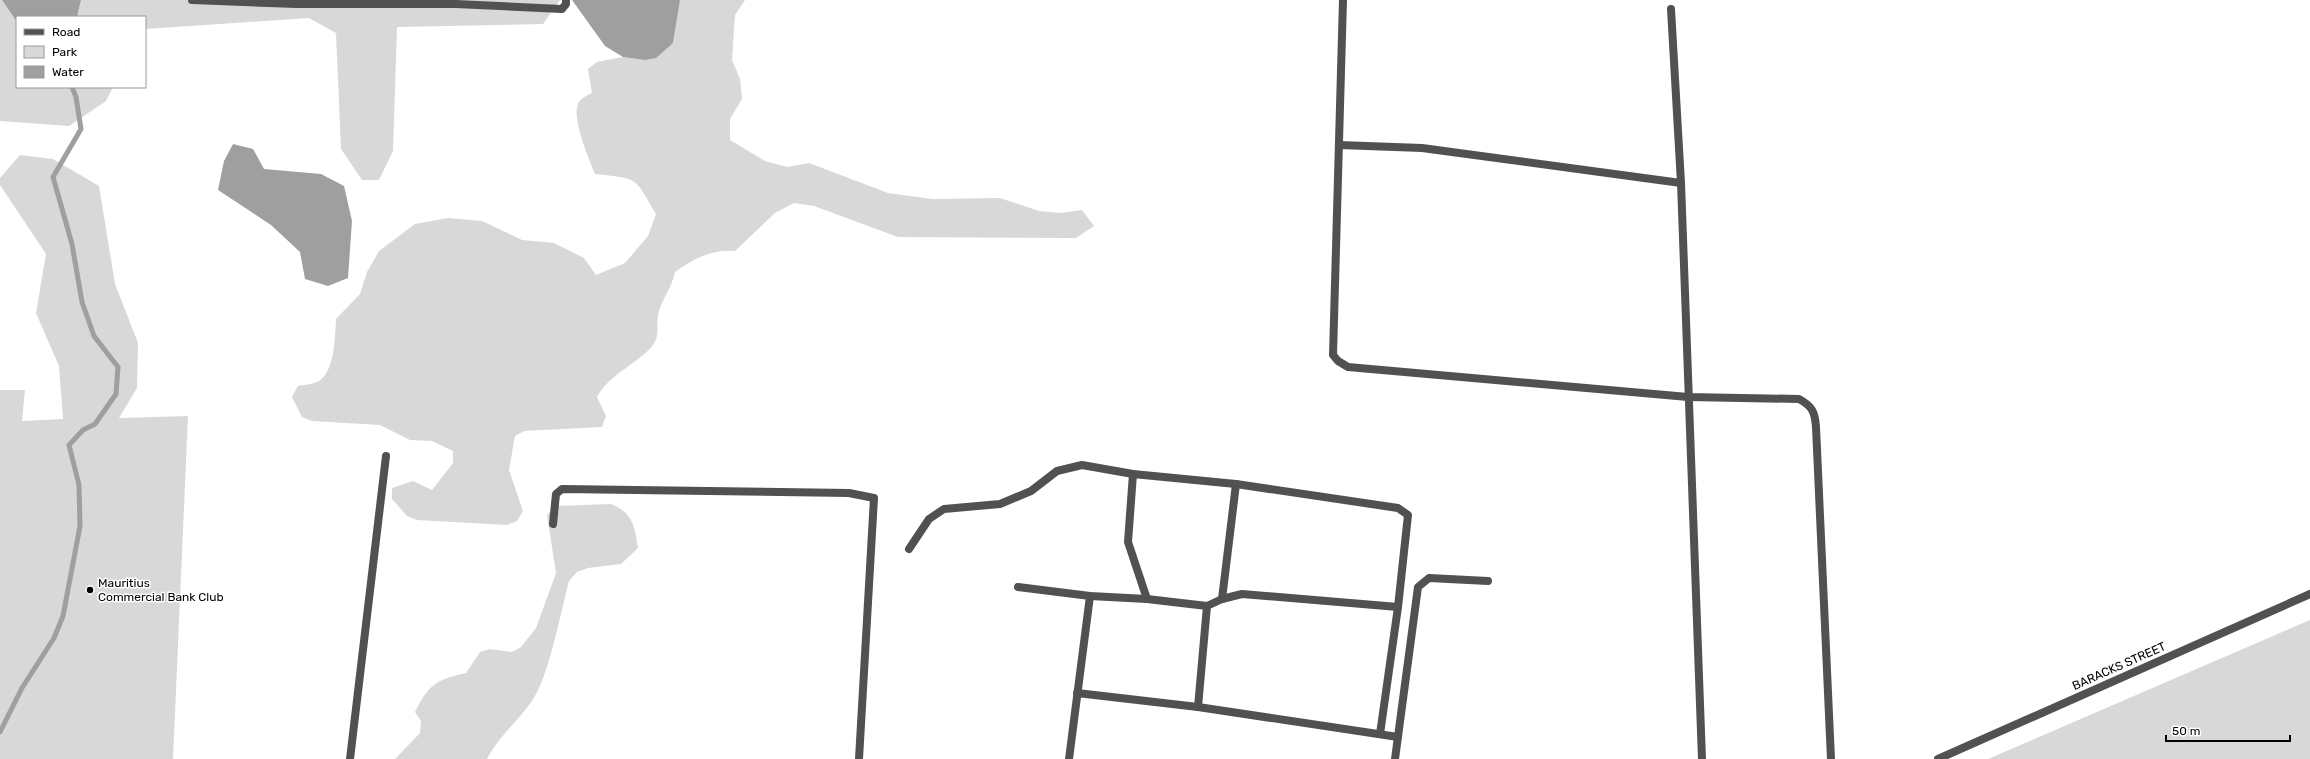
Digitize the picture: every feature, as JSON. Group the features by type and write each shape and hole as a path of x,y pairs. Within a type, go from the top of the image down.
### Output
{"street":[{"path":"192,0 296,4 456,4 562,9 566,4 566,0"},
{"path":"1343,0 1333,355 1338,361 1348,367 1688,396 1799,399 1808,403 1815,412 1831,759"},
{"path":"1671,8 1681,183 1702,759"},
{"path":"1339,145 1422,148 1681,183"},
{"path":"350,759 386,456"},
{"path":"909,549 928,519 944,509 1000,504 1031,491 1057,471 1082,465 1133,474 1236,484 1398,508 1408,515 1398,607 1380,734"},
{"path":"1133,474 1128,542 1147,599"},
{"path":"1222,599 1236,484"},
{"path":"553,524 556,494 562,489 849,493 874,498 859,759"},
{"path":"1395,759 1418,587 1429,578 1488,581"},
{"path":"1018,587 1090,596 1147,599 1207,606 1222,599 1242,594 1398,607"},
{"name":"BARACKS STREET","path":"1938,759 2310,594"},
{"path":"1069,759 1090,596"},
{"path":"1198,707 1207,606"},
{"path":"1077,693 1198,707 1398,736"}],"green space":[{"path":"0,0 2,0 16,21 16,88 112,88 106,101 69,126 0,121"},
{"path":"81,0 560,0 543,24 397,27 393,151 379,180 362,180 341,149 336,33 309,18 146,29 146,16 77,16"},
{"path":"680,0 745,0 735,15 732,60 740,79 742,99 730,119 730,140 765,161 787,167 809,163 888,193 932,199 1000,198 1039,211 1061,213 1082,210 1094,226 1076,238 898,237 814,206 794,203 775,213 735,251 711,253 696,259 675,272 672,283 659,310 657,319 657,334 653,345 640,358 609,381 597,397 606,416 602,427 524,431 515,436 509,470 523,511 517,521 507,525 417,520 407,516 392,499 392,488 413,481 432,490 453,463 453,451 432,441 410,440 380,425 312,421 302,417 292,397 298,386 317,382 324,376 333,353 336,319 360,294 367,272 379,251 415,224 448,218 482,221 522,240 554,243 584,258 596,275 625,263 648,236 656,214 639,186 634,182 620,177 595,174 580,132 577,107 581,100 592,93 588,69 597,62 623,57 645,60 673,43"},
{"name":"Mauritius Commercial Bank Club","path":"20,155 53,159 99,186 115,284 138,343 137,388 119,418 188,416 173,759 0,759 0,390 25,390 22,421 63,419 59,366 36,313 46,254 0,185 0,178"},
{"path":"611,504 624,512 632,522 638,548 621,564 588,568 577,572 569,581 554,643 544,676 532,701 497,743 487,759 395,759 420,733 421,721 415,712 429,689 440,681 466,673 480,652 490,649 512,652 521,647 536,628 556,573 547,515 555,506"},
{"path":"2310,620 2310,759 1988,759"}],"water":[{"path":"2,0 81,0 77,16 16,16 16,21"},
{"path":"572,0 680,0 673,43 656,58 645,60 623,57 605,46"},
{"path":"233,144 253,149 264,169 321,174 344,186 352,221 348,278 328,286 305,279 300,252 271,225 218,190 224,161"}],"waterway":[{"path":"0,732 22,688 54,638 63,616 80,526 79,485 69,445 83,430 95,424 116,394 118,367 94,336 82,302 72,244 53,177 81,129 76,97 72,88"}],"place":[{"name":"Mauritius Commercial Bank Club","path":"90,590"}]}
